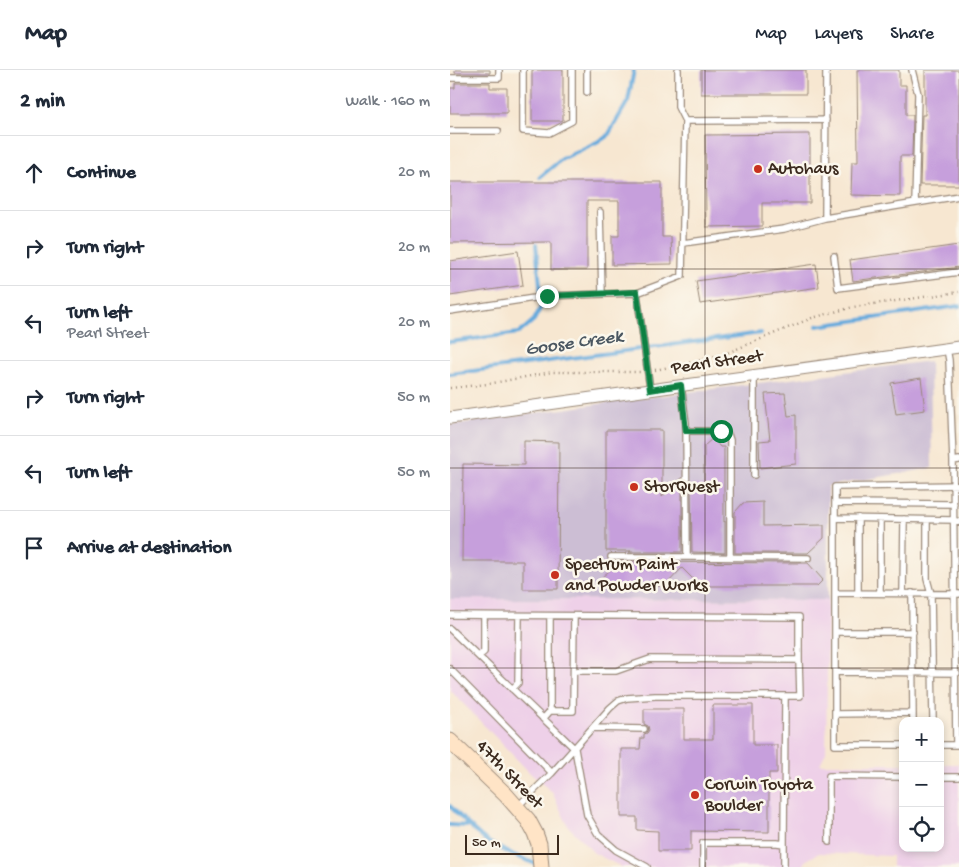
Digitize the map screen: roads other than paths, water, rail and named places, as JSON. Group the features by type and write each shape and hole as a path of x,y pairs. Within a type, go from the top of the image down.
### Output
{"street":[{"name":"Pearl Street","path":"450,418 953,348"},
{"name":"47th Street","path":"450,741 487,776 528,820 539,844 540,861"}],"lane":[{"path":"450,78 499,78 499,70"},
{"path":"523,70 523,131 549,133 572,121 572,70"},
{"path":"587,70 587,92"},
{"path":"450,311 547,296 637,292 682,276 685,121 678,107 678,70"},
{"path":"825,218 826,70"},
{"path":"912,70 918,94 915,203"},
{"path":"685,121 826,120"},
{"path":"450,131 498,131"},
{"path":"683,243 784,229 825,218 959,196"},
{"path":"600,212 602,294"},
{"path":"834,256 838,288 959,272"},
{"path":"637,292 650,390"},
{"path":"944,745 957,745 957,594 954,504 956,460 949,360 953,348"},
{"path":"754,376 754,475"},
{"path":"681,385 686,431 686,557"},
{"path":"686,431 721,431 728,434 730,440 730,557"},
{"path":"899,745 835,745 835,488 956,486"},
{"path":"835,503 954,504"},
{"path":"835,518 956,521"},
{"path":"858,518 858,593"},
{"path":"880,519 880,593"},
{"path":"903,593 904,520"},
{"path":"927,520 927,579 931,594 933,717"},
{"path":"611,557 808,558"},
{"path":"835,593 957,594"},
{"path":"912,593 913,717"},
{"path":"450,615 799,617 800,696 655,696 627,698 618,701 575,749 517,807"},
{"path":"478,656 484,652 484,616"},
{"path":"512,689 518,683 519,616"},
{"path":"543,718 550,711 550,616"},
{"path":"550,711 573,711 574,616"},
{"path":"450,629 575,749 587,815 598,834 616,850 647,867"},
{"path":"835,632 913,632"},
{"path":"574,671 616,671 650,659 799,660"},
{"path":"450,669 552,773"},
{"path":"835,672 957,673"},
{"path":"784,867 785,696"},
{"path":"835,714 913,713"},
{"path":"593,728 644,728"},
{"path":"829,842 829,776 899,777"},
{"path":"944,777 959,777"},
{"path":"703,867 702,843 784,844"}],"waterway":[{"path":"540,177 562,159 607,137 628,101 634,70"},
{"path":"450,342 519,333 534,320 542,305 536,245"},
{"name":"Goose Creek","path":"817,326 959,306"},
{"name":"Goose Creek","path":"450,374 761,333"},
{"path":"450,806 472,829 492,845 536,864"},
{"path":"450,825 469,826"}],"place":[{"name":"Autohaus","path":"758,169"},
{"name":"StorQuest","path":"634,487"},
{"name":"Spectrum Paint and Powder Works","path":"555,575"},
{"name":"Corwin Toyota Boulder","path":"695,795"}]}
